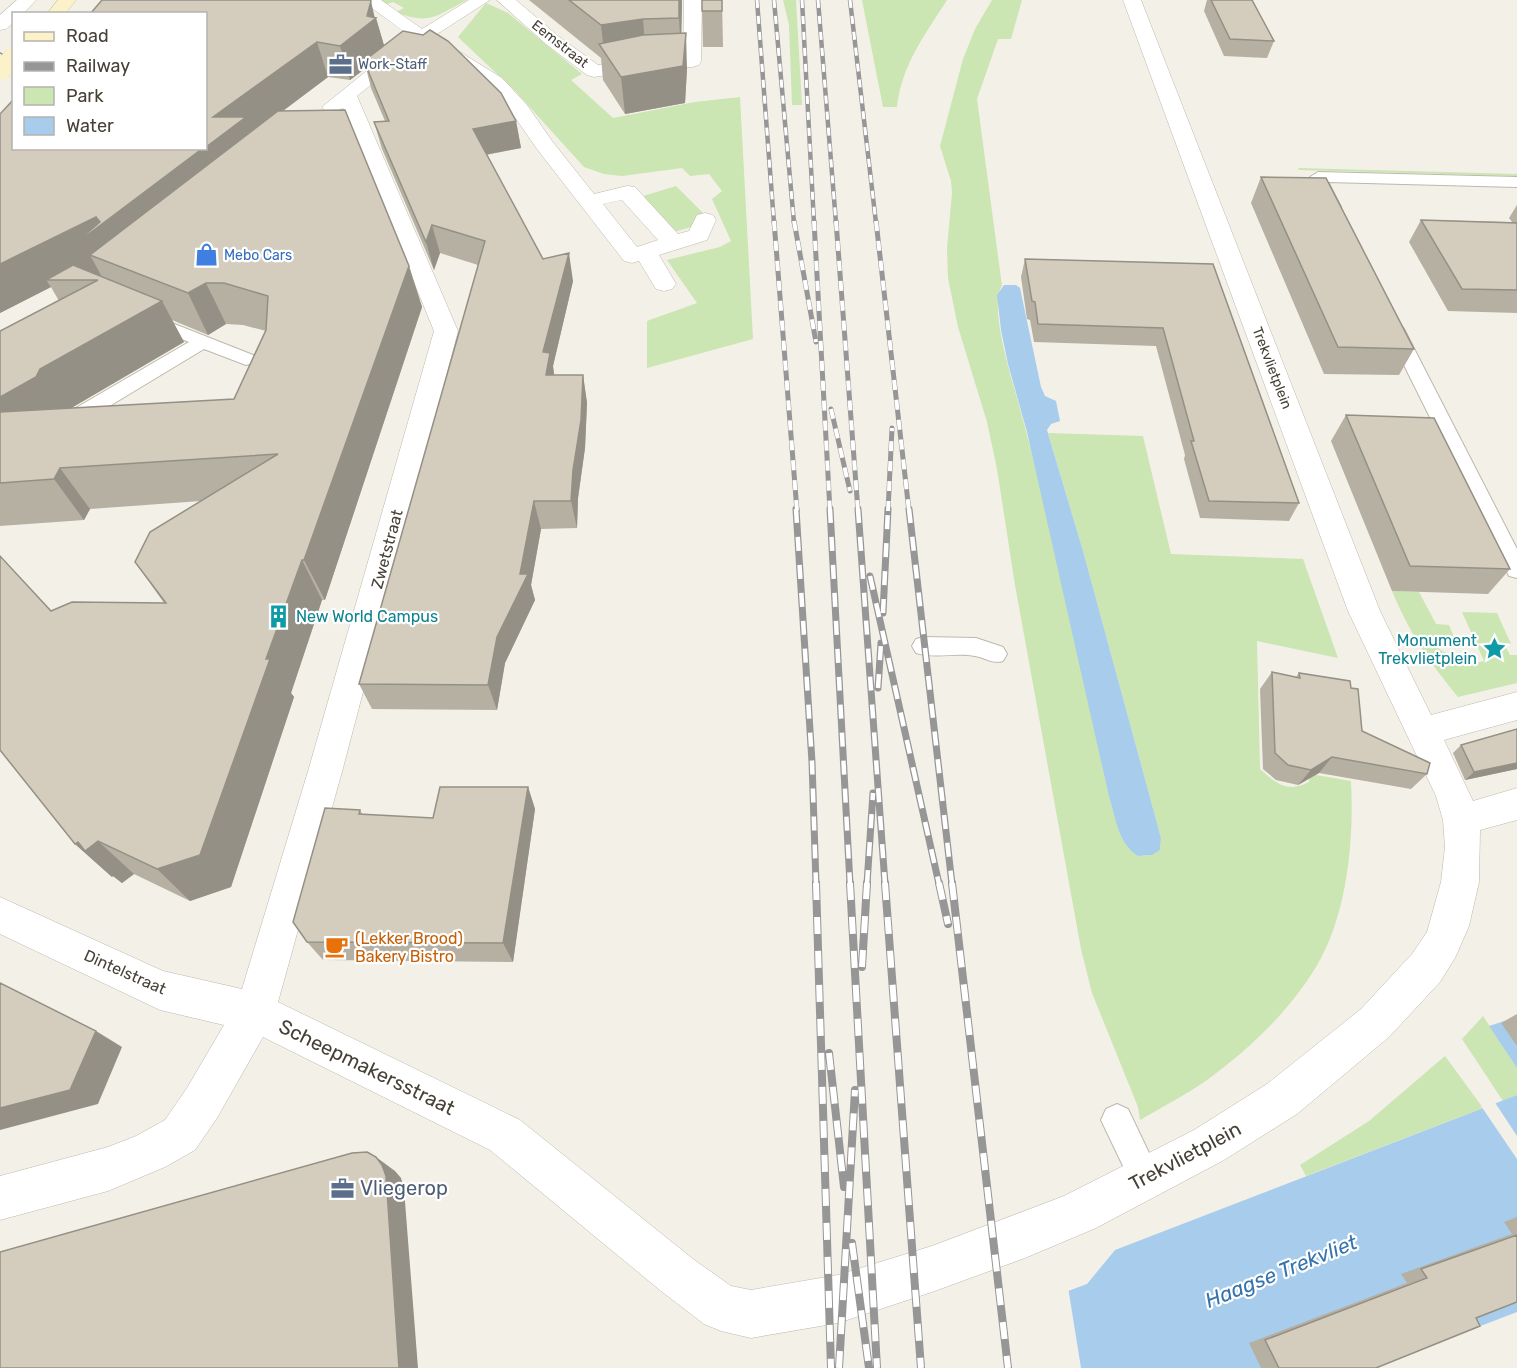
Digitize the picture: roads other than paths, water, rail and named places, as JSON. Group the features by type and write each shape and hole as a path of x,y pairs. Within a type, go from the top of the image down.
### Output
{"main road":[{"path":"56,12 67,0"},
{"path":"0,71 12,59"}],"street":[{"path":"14,12 27,0"},
{"path":"312,123 421,36 438,28 481,0"},
{"name":"Eemstraat","path":"506,0 552,40 594,71 646,63 692,61 693,0"},
{"name":"Trekvlietplein","path":"751,1314 838,1299 932,1269 1052,1224 1209,1145 1282,1099 1348,1047 1411,987 1436,953 1450,926 1463,861 1461,820 1454,796 1364,611 1132,0"},
{"path":"351,5 371,1 421,36 495,82 520,110 544,145 632,256 699,235 705,220"},
{"path":"0,25 12,14"},
{"name":"Zwetstraat","path":"255,1012 329,757 447,332 429,294 347,95"},
{"path":"590,201 627,192 673,243"},
{"path":"646,252 664,284"},
{"path":"1423,731 1517,706"},
{"path":"1461,820 1517,804"},
{"name":"Dintelstraat","path":"0,915 160,990 255,1012"},
{"path":"0,1198 108,1169 150,1152 180,1135 202,1103 255,1012"},
{"name":"Scheepmakersstraat","path":"255,1012 505,1135 686,1281 721,1306 751,1314"}],"lane":[{"path":"1339,218 1318,177 1517,182"},
{"path":"1386,310 1517,570"},
{"path":"138,314 246,359"},
{"path":"76,417 204,341"},
{"path":"924,646 976,647 996,654"},
{"path":"1117,1120 1145,1178"}],"water":[{"path":"1004,285 1016,285 1020,288 1041,387 1045,396 1056,401 1060,421 1051,424 1047,430 1083,551 1161,838 1160,850 1152,855 1138,856 1126,845 1109,797 1027,432 1001,330 997,295"},
{"path":"1517,1017 1517,1068 1489,1026"},
{"name":"Haagse Trekvliet","path":"1517,1095 1517,1312 1371,1368 860,1368 1087,1284 1115,1250"}],"tram line":[{"path":"0,53 12,59"}],"railway":[{"path":"757,0 774,223"},
{"path":"774,0 794,223"},
{"path":"802,0 814,223"},
{"path":"818,0 836,223"},
{"path":"850,0 876,223"},
{"path":"774,221 797,511"},
{"path":"794,221 816,342"},
{"path":"814,221 830,511"},
{"path":"836,221 858,511"},
{"path":"876,221 909,511"},
{"path":"831,409 850,491"},
{"path":"888,511 892,428"},
{"path":"796,509 812,762 816,884"},
{"path":"830,509 850,884"},
{"path":"858,509 885,884"},
{"path":"883,613 888,509"},
{"path":"909,509 952,884"},
{"path":"870,576 939,884"},
{"path":"878,688 881,643"},
{"path":"867,884 873,793"},
{"path":"816,883 831,1368"},
{"path":"850,883 877,1368"},
{"path":"862,967 867,883"},
{"path":"885,883 921,1368"},
{"path":"939,883 948,924"},
{"path":"952,883 1008,1368"},
{"path":"829,1053 844,1187"},
{"path":"839,1368 855,1090"},
{"path":"852,1243 869,1368"}],"place":[{"name":"Work-Staff","path":"340,64"},
{"name":"Mebo Cars","path":"206,255"},
{"name":"New World Campus","path":"278,616"},
{"name":"Monument Trekvlietplein","path":"1495,649"},
{"name":"(Lekker Brood) Bakery Bistro","path":"337,947"},
{"name":"Vliegerop","path":"342,1188"}]}
